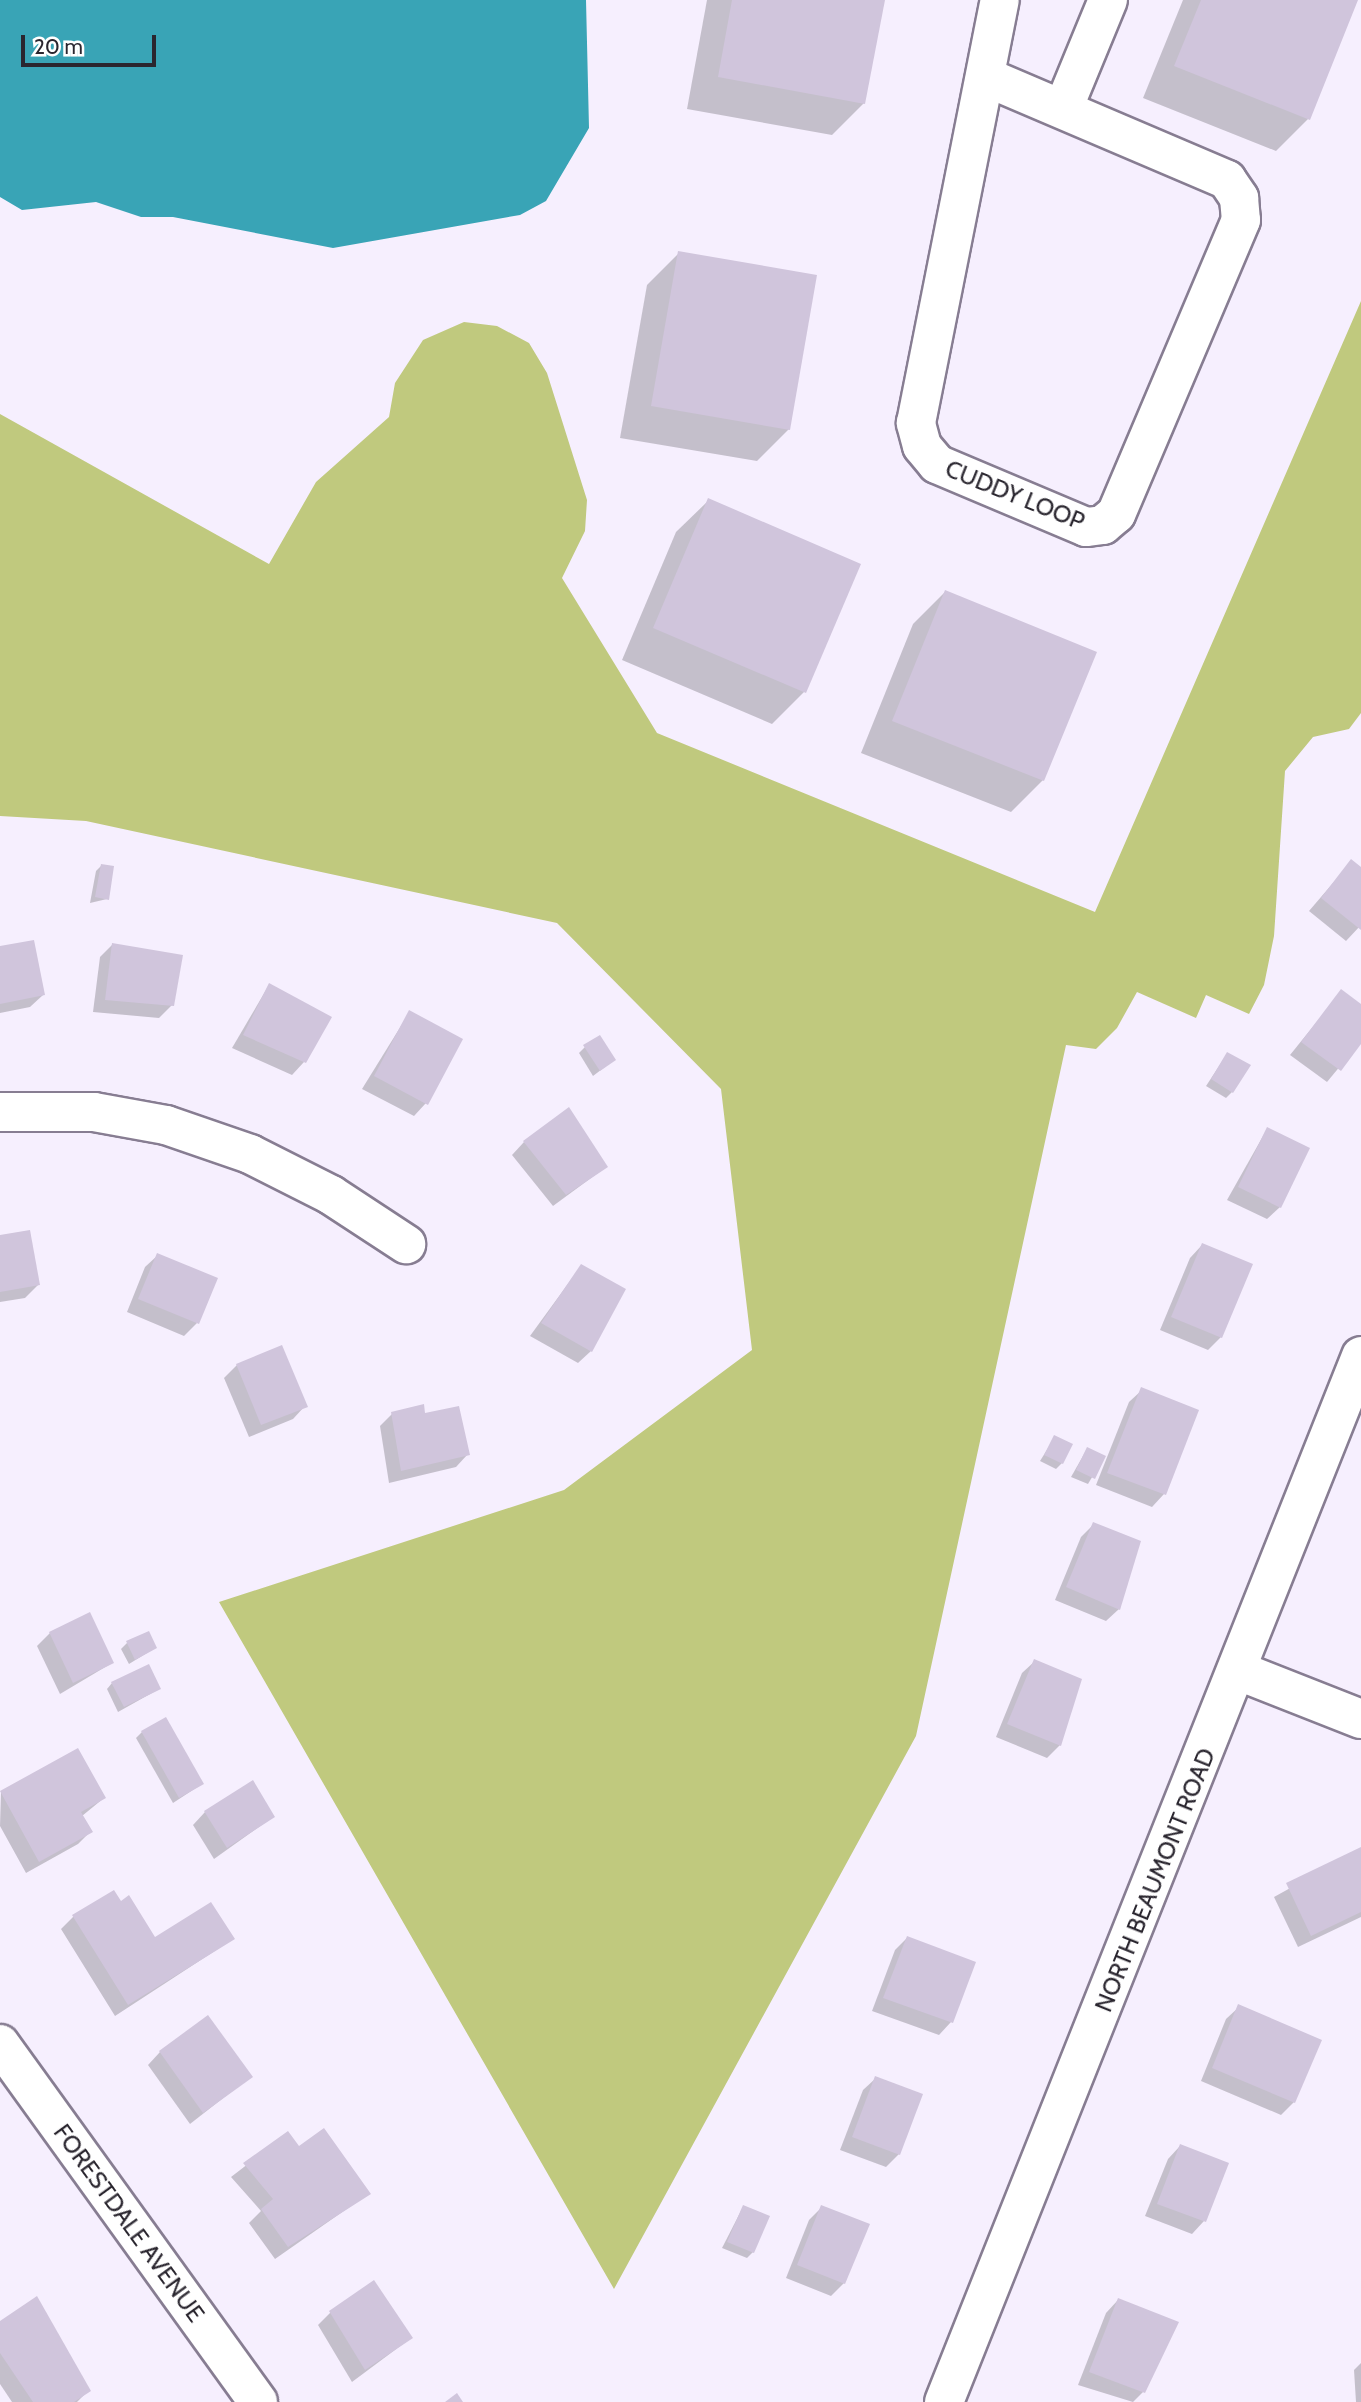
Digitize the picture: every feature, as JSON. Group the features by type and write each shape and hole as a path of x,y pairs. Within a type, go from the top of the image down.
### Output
{"street":[{"name":"CUDDY LOOP","path":"986,77 1227,180 1239,198 1241,220 1116,514 1103,525 1086,527 937,464 922,446 916,423 1000,0"},
{"path":"1063,109 1108,0"},
{"path":"0,1112 94,1112 166,1125 250,1154 331,1195 406,1244"},
{"name":"NORTH BEAUMONT ROAD","path":"944,2402 1240,1671 1361,1356"},
{"path":"1240,1671 1361,1719"},
{"name":"FORESTDALE AVENUE","path":"0,2044 258,2402"}],"green space":[{"path":"1361,301 1361,713 1349,729 1313,737 1285,771 1274,936 1264,985 1249,1014 1206,995 1196,1018 1137,992 1117,1028 1096,1049 1066,1045 916,1736 614,2289 219,1602 564,1490 752,1350 721,1089 557,923 86,821 0,816 0,414 269,564 316,482 389,417 395,383 423,340 464,322 497,326 529,343 547,373 587,500 585,531 562,578 657,733 1095,912"}],"water":[{"path":"0,0 586,0 589,128 546,201 520,215 333,248 173,217 141,217 96,202 22,210 0,197"}],"building":[{"path":"732,0 885,0 865,104 718,77"},
{"path":"1201,0 1358,0 1310,120 1174,66"},
{"path":"678,251 817,275 790,430 651,406"},
{"path":"708,498 861,564 806,693 653,628"},
{"path":"945,590 1097,652 1044,781 892,721"},
{"path":"1351,859 1361,867 1361,930 1321,898"},
{"path":"101,864 114,866 109,900 95,897"},
{"path":"34,940 45,995 0,1004 0,946"},
{"path":"112,943 183,955 174,1006 105,1000"},
{"path":"269,983 332,1017 306,1063 243,1035"},
{"path":"1341,989 1361,1004 1361,1044 1341,1071 1301,1042"},
{"path":"409,1010 463,1039 428,1105 374,1076"},
{"path":"600,1035 616,1060 600,1071 583,1045"},
{"path":"1227,1052 1251,1065 1233,1093 1211,1079"},
{"path":"569,1107 608,1167 566,1195 523,1141"},
{"path":"1267,1127 1310,1148 1281,1208 1238,1187"},
{"path":"30,1230 40,1285 0,1292 0,1235"},
{"path":"1202,1243 1253,1264 1222,1338 1171,1317"},
{"path":"157,1253 218,1278 199,1324 138,1299"},
{"path":"581,1264 626,1289 592,1352 541,1323"},
{"path":"282,1345 308,1407 261,1425 236,1364"},
{"path":"1141,1387 1199,1410 1166,1495 1107,1473"},
{"path":"424,1404 425,1413 459,1406 470,1455 401,1471 391,1412"},
{"path":"1054,1435 1073,1444 1063,1464 1044,1455"},
{"path":"1087,1447 1106,1456 1095,1479 1076,1470"},
{"path":"1093,1522 1141,1541 1120,1610 1066,1587"},
{"path":"90,1612 114,1663 73,1683 49,1632"},
{"path":"149,1631 157,1648 135,1660 126,1641"},
{"path":"1034,1659 1082,1679 1061,1746 1007,1724"},
{"path":"149,1664 161,1689 124,1707 111,1682"},
{"path":"166,1717 204,1784 179,1798 141,1731"},
{"path":"78,1748 106,1798 81,1812 93,1832 39,1862 0,1791"},
{"path":"253,1780 275,1817 227,1848 204,1811"},
{"path":"1361,1847 1361,1912 1311,1936 1286,1883"},
{"path":"114,1890 121,1901 129,1895 155,1937 211,1902 235,1939 128,2005 72,1915"},
{"path":"907,1936 976,1962 953,2023 883,1998"},
{"path":"1238,2004 1322,2040 1295,2103 1212,2068"},
{"path":"208,2015 253,2077 203,2113 159,2051"},
{"path":"875,2076 923,2094 900,2155 852,2137"},
{"path":"324,2128 371,2194 288,2247 261,2209 273,2199 243,2163 288,2131 299,2146"},
{"path":"1180,2144 1229,2163 1206,2222 1157,2204"},
{"path":"743,2205 770,2216 754,2253 727,2242"},
{"path":"821,2205 870,2224 845,2284 797,2265"},
{"path":"374,2280 413,2338 365,2370 329,2311"},
{"path":"37,2296 91,2391 74,2402 33,2402 0,2353 0,2321"},
{"path":"1118,2298 1179,2322 1145,2393 1089,2372"},
{"path":"457,2393 463,2402 445,2402"}]}
